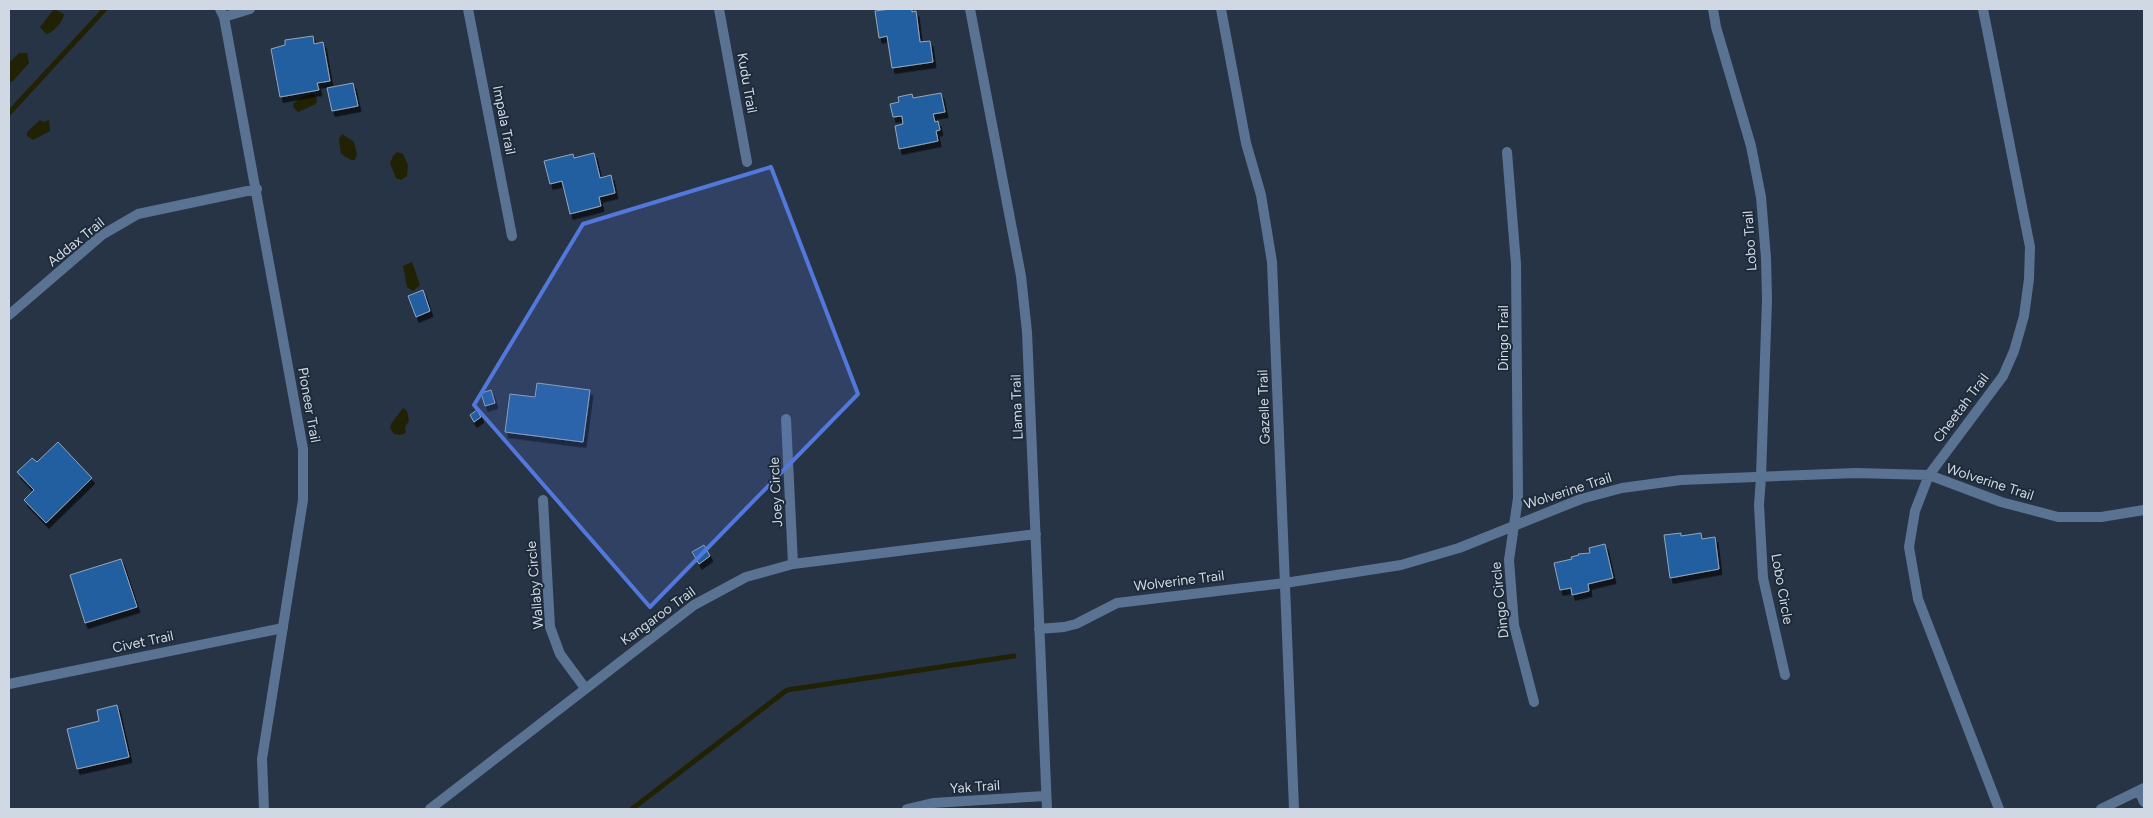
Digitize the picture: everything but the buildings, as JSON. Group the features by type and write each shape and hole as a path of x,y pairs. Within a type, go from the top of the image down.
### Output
{"street":[{"path":"222,13 250,9"},
{"name":"Impala Trail","path":"468,9 512,236"},
{"name":"Kudu Trail","path":"719,9 747,162"},
{"name":"Llama Trail","path":"970,9 1021,276 1027,332 1047,809"},
{"name":"Gazelle Trail","path":"1221,9 1246,143 1260,195 1272,262 1294,809"},
{"name":"Lobo Trail","path":"1713,9 1716,27 1751,146 1761,197 1767,299 1761,477"},
{"name":"Cheetah Trail","path":"1983,9 2030,247 2029,279 2024,316 2014,350 2003,376 1928,475 1914,511 1909,548 1918,599 1999,809"},
{"name":"Pioneer Trail","path":"222,13 257,190 304,449 303,500 262,759 264,809"},
{"name":"Dingo Trail","path":"1506,152 1516,264 1518,498 1514,524"},
{"name":"Addax Trail","path":"9,315 102,236 138,214 165,207 257,190"},
{"name":"Joey Circle","path":"786,419 793,564"},
{"name":"Wolverine Trail","path":"1039,629 1076,624 1116,603 1285,583 1401,564 1459,548 1514,524 1580,499 1622,488 1681,480 1856,473 1928,475 2002,502 2058,517 2101,517 2144,510"},
{"name":"Lobo Circle","path":"1761,477 1759,505 1763,578 1785,675"},
{"name":"Wallaby Circle","path":"543,500 550,627 560,654 585,688"},
{"name":"Dingo Circle","path":"1514,524 1509,560 1514,625 1534,702"},
{"name":"Kangaroo Trail","path":"430,809 694,605 746,577 793,564 1036,534"},
{"name":"Civet Trail","path":"9,684 283,628"},
{"path":"2101,809 2142,789 2144,802"},
{"name":"Yak Trail","path":"907,809 933,803 1045,796"}],"highlighted area":[{"path":"771,167 858,394 650,607 474,405 583,224"}],"shaded area":[{"path":"54,9 64,14 60,24 46,34 40,27"},
{"path":"19,53 27,53 29,63 13,81 9,82 9,63"},
{"path":"313,94 317,99 316,104 298,112 293,107 294,103 302,97"},
{"path":"40,120 43,122 49,120 50,131 33,140 27,136 27,132"},
{"path":"342,134 354,142 357,154 355,160 351,160 341,154 339,139"},
{"path":"397,152 403,154 408,165 407,176 401,180 396,178 390,163"},
{"path":"412,262 420,285 413,291 407,287 403,266"},
{"path":"403,408 407,411 409,421 405,427 406,433 394,434 390,428 391,424"}],"waterway":[{"path":"9,113 105,9"},
{"path":"632,809 787,690 1014,656"}]}
